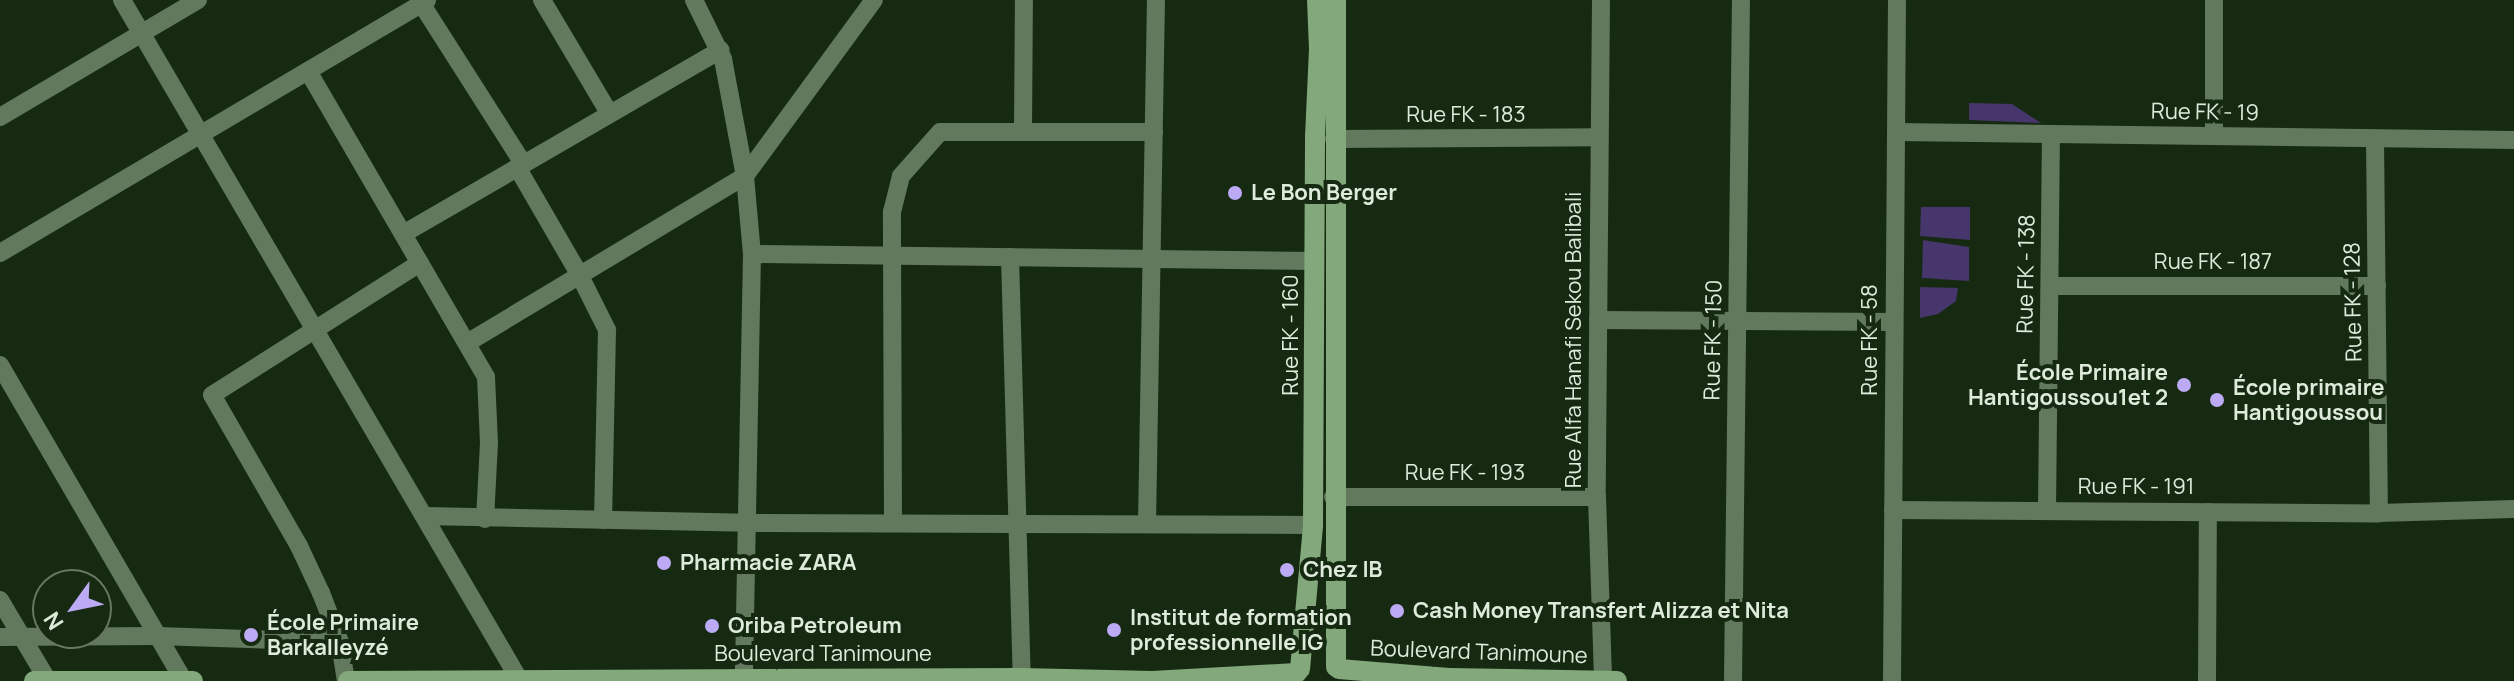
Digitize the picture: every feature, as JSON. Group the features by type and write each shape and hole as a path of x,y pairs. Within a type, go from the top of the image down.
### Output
{"main road":[{"name":"Rue FK - 160","path":"1297,674 1313,525 1317,0"},
{"name":"Rue FK - 160","path":"1336,0 1339,60 1334,139 1337,272 1333,497 1340,672"},
{"name":"Boulevard Tanimoune","path":"347,681 1022,678 1152,681 1297,674 1318,661 1340,672 1449,678 1617,681"},
{"path":"34,681 193,681"}],"street":[{"path":"122,0 519,679"},
{"path":"0,117 198,0"},
{"path":"542,0 609,113"},
{"path":"694,0 720,50 745,176 752,254 744,680"},
{"path":"467,343 745,176 874,0"},
{"path":"1023,131 1024,0"},
{"path":"1147,524 1156,0"},
{"name":"Rue Alfa Hanafi Sekou Balibali","path":"1601,0 1597,497 1603,681"},
{"name":"Rue FK - 150","path":"1733,681 1741,0"},
{"name":"Rue FK - 58","path":"1892,681 1897,0"},
{"path":"2214,0 2214,136"},
{"path":"0,253 422,1 520,165 607,330 603,520"},
{"path":"403,234 720,50"},
{"path":"308,71 486,377 489,443 485,519"},
{"path":"893,523 892,212 896,184 926,143 940,132 1154,132"},
{"name":"Rue FK - 19","path":"1896,132 2514,140"},
{"name":"Rue FK - 138","path":"2047,511 2051,134"},
{"name":"Rue FK - 183","path":"1334,139 1599,137"},
{"name":"Rue FK - 128","path":"2375,139 2379,513"},
{"path":"752,254 1314,261"},
{"path":"1010,257 1022,678"},
{"path":"347,681 340,642 299,546 212,395 420,263"},
{"name":"Rue FK - 187","path":"2050,286 2377,286"},
{"path":"1598,320 1894,322"},
{"path":"3,377 184,681"},
{"name":"Rue FK - 193","path":"1333,497 1597,497"},
{"name":"Rue FK - 191","path":"1893,510 2379,513 2514,509"},
{"path":"2207,681 2208,512"},
{"path":"424,516 746,523 1313,525"},
{"path":"0,600 48,681"},
{"path":"0,637 157,636 340,642"}],"shaded area":[{"path":"1969,103 2012,104 2041,123 1969,120"},
{"path":"1921,207 1970,207 1970,240 1920,236"},
{"path":"1923,240 1969,247 1969,281 1922,278"},
{"path":"1920,287 1958,288 1956,301 1938,314 1920,318"}],"place":[{"name":"Le Bon Berger","path":"1235,193"},
{"name":"École Primaire Hantigoussou1et 2","path":"2184,385"},
{"name":"École primaire Hantigoussou","path":"2217,400"},
{"name":"Pharmacie ZARA","path":"664,563"},
{"name":"Chez IB","path":"1287,570"},
{"name":"Cash Money Transfert Alizza et Nita","path":"1397,611"},
{"name":"Oriba Petroleum","path":"712,626"},
{"name":"Institut de formation professionnelle IG","path":"1114,630"},
{"name":"École Primaire Barkalleyzé","path":"251,635"}]}
